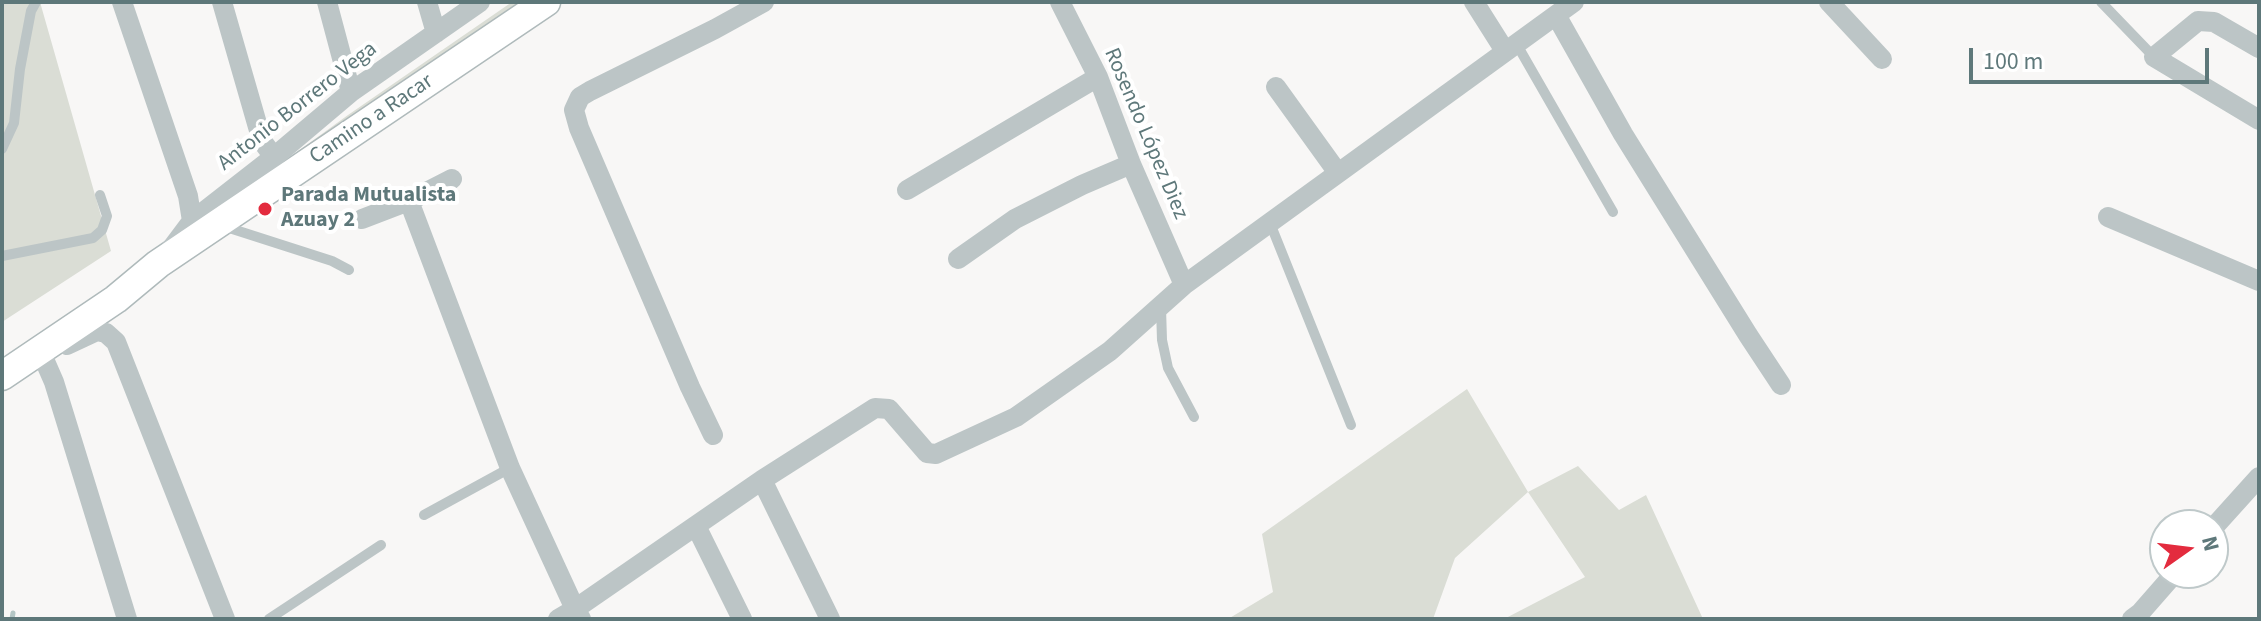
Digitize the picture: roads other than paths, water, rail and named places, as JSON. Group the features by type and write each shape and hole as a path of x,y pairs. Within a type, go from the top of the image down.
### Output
{"street":[{"path":"122,2 188,196 205,223"},
{"path":"222,2 262,141 274,157"},
{"path":"327,2 351,92"},
{"path":"427,2 436,33"},
{"name":"Antonio Borrero Vega","path":"205,223 274,157 351,92 480,2"},
{"name":"Camino a Racar","path":"2,376 42,356 116,299 205,223 546,2"},
{"path":"713,435 579,128 574,110 580,97 590,91 764,2"},
{"name":"Rosendo López Diez","path":"1060,2 1098,77 1131,164 1184,285"},
{"path":"1474,2 1510,47"},
{"path":"409,201 510,468 571,616 762,480 875,408 889,409 927,453 936,454 1016,417 1110,351 1184,285 1574,2"},
{"path":"1829,2 1882,59"},
{"path":"1556,15 1623,134 1781,385"},
{"path":"2259,48 2214,22 2198,21 2154,57 2259,120"},
{"path":"907,190 1098,77"},
{"path":"1276,87 1338,173"},
{"path":"958,259 1015,219 1131,164"},
{"path":"362,219 409,201 452,179"},
{"path":"2108,217 2259,281"},
{"path":"127,619 54,382 42,356 97,331 106,333 116,342 225,619"},
{"path":"2229,510 2259,477"},
{"path":"762,480 830,619"},
{"path":"696,526 742,619"},
{"path":"2132,619 2161,589"}],"lane":[{"path":"2,149 14,123 23,55 31,11 36,2"},
{"path":"2101,2 2154,57"},
{"path":"1510,47 1613,212"},
{"path":"2,256 93,238 102,230 107,216 100,195"},
{"path":"205,223 332,261 349,270"},
{"path":"1270,223 1351,425"},
{"path":"1161,306 1162,340 1168,368 1194,417"},
{"path":"424,515 510,468"},
{"path":"269,619 381,545"}],"waterway":[{"path":"12,619 13,613"}],"place":[{"name":"Parada Mutualista Azuay 2","path":"265,209"}]}
